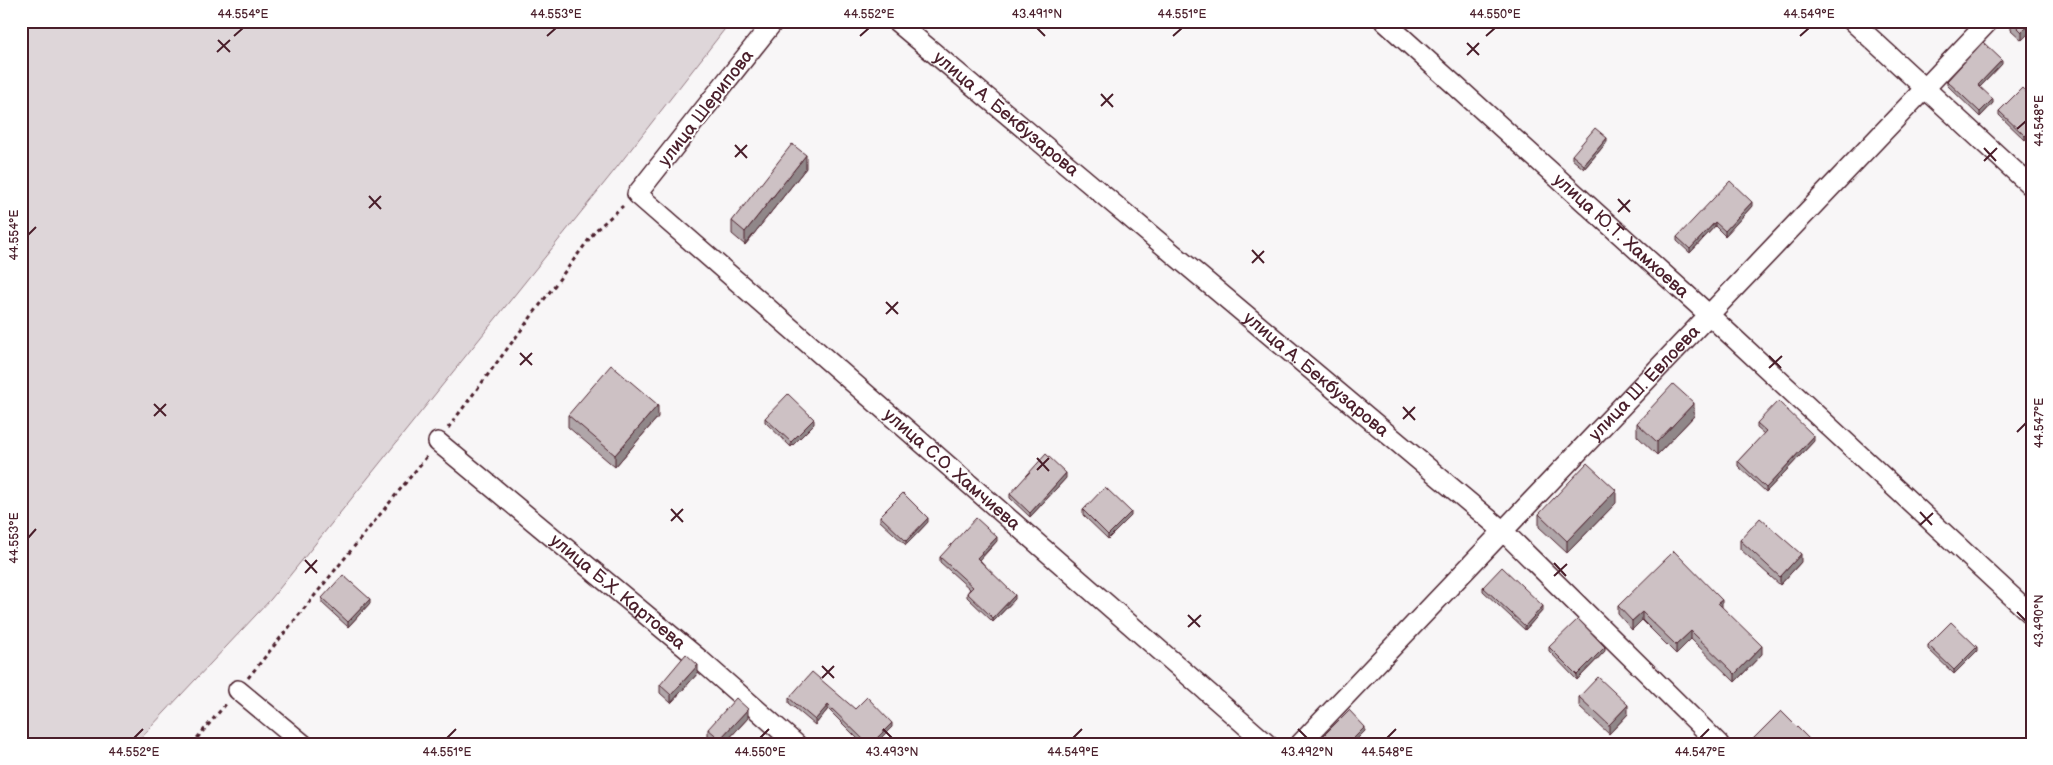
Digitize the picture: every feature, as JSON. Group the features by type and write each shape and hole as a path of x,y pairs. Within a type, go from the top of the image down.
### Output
{"street":[{"name":"улица Шерипова","path":"637,194 774,21"},
{"name":"улица А. Бекбузарова","path":"896,21 1502,530 1720,744"},
{"name":"улица Ю.Т. Хамхоева","path":"1384,21 1708,314 2032,616"},
{"path":"1852,21 2032,187"},
{"name":"улица Ш. Евлоева","path":"1300,744 1989,21"},
{"name":"улица С.О. Хамчиева","path":"637,194 1266,744"},
{"name":"улица Б.Х. Картоева","path":"438,442 698,658 796,744"},
{"path":"238,690 302,744"}],"path":[{"path":"192,744 238,690 438,442 596,230 637,194"}],"shaded area":[{"path":"21,21 731,21 614,171 271,599 135,744 21,744"}],"building":[{"path":"2011,21 2032,21 2022,32"},
{"path":"1983,42 2002,60 1978,85 1993,99 1980,112 1947,81"},
{"path":"2022,88 2032,98 2032,129 2025,136 1999,111"},
{"path":"1595,128 1607,138 1584,165 1572,155"},
{"path":"792,144 806,155 745,232 732,221"},
{"path":"1730,181 1752,202 1725,231 1715,222 1690,249 1677,237"},
{"path":"611,365 658,405 615,455 568,415"},
{"path":"1673,384 1694,403 1657,442 1637,423"},
{"path":"788,394 814,419 791,442 765,418"},
{"path":"1778,401 1814,436 1766,488 1738,461 1766,431 1757,423"},
{"path":"1046,454 1066,473 1030,513 1010,494"},
{"path":"1587,463 1616,490 1567,541 1539,514"},
{"path":"1105,487 1131,512 1108,535 1083,510"},
{"path":"903,493 928,518 906,541 880,516"},
{"path":"976,518 997,537 977,558 1015,595 993,618 967,593 973,587 940,557"},
{"path":"1760,518 1801,554 1780,577 1740,540"},
{"path":"1674,551 1722,600 1718,603 1762,646 1735,674 1691,631 1676,645 1642,612 1632,621 1618,606"},
{"path":"1502,567 1543,606 1525,626 1483,587"},
{"path":"343,575 370,599 348,622 322,598"},
{"path":"1578,619 1605,647 1577,675 1549,647"},
{"path":"1951,622 1977,647 1954,670 1928,645"},
{"path":"686,654 698,665 671,695 660,685"},
{"path":"812,672 855,709 867,697 892,723 871,744 868,744 828,705 815,720 789,698"},
{"path":"1598,677 1628,705 1609,725 1579,697"},
{"path":"736,698 748,709 720,739 708,729"},
{"path":"1349,710 1365,727 1348,744 1315,744"},
{"path":"1781,711 1810,740 1806,744 1754,744 1751,741"}]}
